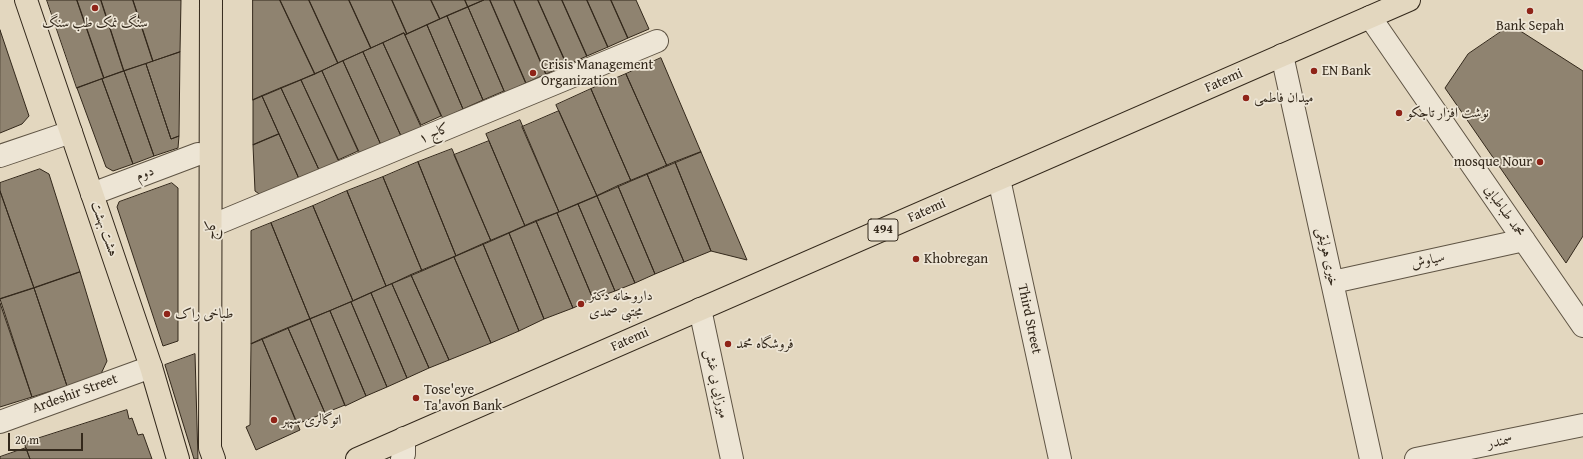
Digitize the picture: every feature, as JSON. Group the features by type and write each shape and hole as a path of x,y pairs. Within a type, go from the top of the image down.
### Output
{"main road":[{"name":"هشت بهشت","path":"26,0 150,367 178,459"},
{"name":"کاج","path":"211,0 210,448 214,459"},
{"name":"Fatemi","path":"357,459 403,449 700,310 1408,0"}],"street":[{"name":"محمد طباطبایی","path":"1370,17 1583,326"},
{"name":"کاج ۱","path":"210,226 657,41"},
{"name":"خیری هولیقی","path":"1282,55 1371,459"},
{"path":"0,156 71,132"},
{"name":"دوم","path":"92,194 198,154"},
{"name":"Third Street","path":"999,179 1060,459"},
{"name":"سیاوش","path":"1333,282 1524,240"},
{"name":"میرزایی بی غش","path":"700,310 732,459"},
{"name":"Ardeshir Street","path":"0,422 150,367"},
{"name":"سمندر","path":"1416,459 1583,425"}],"building":[{"path":"47,0 77,0 104,78 77,88"},
{"path":"77,0 101,0 124,71 104,78"},
{"path":"101,0 133,0 153,61 124,71"},
{"path":"133,0 181,0 180,52 153,61"},
{"path":"253,0 280,0 315,74 253,100"},
{"path":"280,0 309,0 338,63 315,74"},
{"path":"309,0 349,0 371,48 338,63"},
{"path":"349,0 392,0 407,34 405,35 404,33 371,48"},
{"path":"392,0 431,0 440,19 407,34"},
{"path":"431,0 465,0 468,7 440,19"},
{"path":"465,0 484,0 468,7"},
{"path":"484,0 490,0 526,83 505,93 468,7"},
{"path":"490,0 514,0 546,74 526,83"},
{"path":"514,0 538,0 567,65 546,74"},
{"path":"538,0 562,0 587,56 567,65"},
{"path":"562,0 587,0 608,47 587,56"},
{"path":"587,0 611,0 628,38 608,47"},
{"path":"611,0 636,0 649,29 628,38"},
{"path":"468,7 504,91 483,100 447,16"},
{"path":"447,16 483,100 463,109 427,25"},
{"path":"427,25 463,109 443,119 405,35"},
{"name":"mosque Nour","path":"1511,25 1583,71 1583,236 1566,263 1445,88 1468,54"},
{"path":"0,30 29,116 22,124 0,133"},
{"path":"404,33 441,116 421,125 383,43"},
{"path":"383,43 421,127 401,136 363,52"},
{"path":"180,52 179,136 171,139 146,64"},
{"path":"363,52 401,136 381,145 343,61"},
{"path":"661,58 701,152 667,166 626,74"},
{"path":"343,61 381,145 360,154 322,71"},
{"path":"146,64 171,139 179,136 178,148 154,156 124,71"},
{"path":"124,71 154,156 133,164 102,79"},
{"path":"322,71 358,151 338,160 301,80"},
{"path":"626,74 667,166 631,181 591,89"},
{"path":"102,79 133,164 113,171 106,167 77,88"},
{"path":"301,80 340,163 320,172 281,88"},
{"path":"281,88 320,172 300,181 262,96"},
{"path":"591,89 631,181 597,196 556,105"},
{"path":"262,96 279,134 253,145 253,100"},
{"path":"559,111 597,196 559,212 522,127"},
{"path":"520,120 559,212 525,226 486,134"},
{"path":"279,134 300,181 262,196 255,191 253,145"},
{"path":"489,141 525,226 491,241 454,155"},
{"path":"452,149 491,241 456,256 418,162"},
{"path":"701,152 747,260 711,251 675,162"},
{"path":"418,162 456,256 422,271 383,177"},
{"path":"675,162 711,251 684,262 647,174"},
{"path":"40,169 49,174 80,272 34,288 0,191 0,183"},
{"path":"647,174 684,262 655,274 618,186"},
{"path":"383,177 422,271 386,286 347,191"},
{"path":"172,183 178,188 178,341 163,346 117,207 119,202"},
{"path":"618,186 655,274 635,283 597,196"},
{"path":"0,191 34,288 0,299"},
{"path":"347,191 386,286 353,301 313,206"},
{"path":"597,196 635,283 615,291 578,204"},
{"path":"578,204 615,291 593,299 557,213"},
{"path":"313,206 353,301 310,319 271,223"},
{"path":"557,213 593,299 573,308 536,221"},
{"path":"536,221 573,308 544,319 509,233"},
{"path":"271,223 310,319 251,344 251,231"},
{"path":"509,233 544,319 519,331 483,244"},
{"path":"483,244 519,331 491,343 454,257"},
{"path":"454,257 491,343 449,360 411,275"},
{"path":"80,272 107,361 100,376 67,386 34,288"},
{"path":"411,275 449,360 429,368 392,284"},
{"path":"392,284 429,368 407,378 371,293"},
{"path":"34,288 67,386 32,397 0,299"},
{"path":"371,293 407,378 387,387 351,302"},
{"path":"351,302 387,387 366,396 330,311"},
{"path":"0,303 32,397 0,407"},
{"path":"330,311 366,396 345,406 310,319"},
{"path":"310,319 345,405 325,413 288,328"},
{"path":"288,328 325,413 297,424 262,339"},
{"path":"262,339 300,430 256,450 246,427 250,425 251,344"},
{"path":"195,354 198,459 194,459 165,365"},
{"path":"127,410 129,419 132,418 138,435 143,434 152,459 30,459 24,443"},
{"path":"26,448 30,459 0,459 0,457"}],"place":[{"name":"سنگ نمک طب سنگ","path":"95,8"},
{"name":"Bank Sepah","path":"1530,11"},
{"name":"EN Bank","path":"1314,71"},
{"name":"Crisis Management Organization","path":"533,73"},
{"name":"میدان فاطمی","path":"1246,98"},
{"name":"نوشت افزار تاجکو","path":"1399,113"},
{"name":"mosque Nour","path":"1540,162"},
{"name":"Khobregan","path":"916,259"},
{"name":"داروخانه دکتر مجتبی صمدی","path":"581,304"},
{"name":"طباخی راک","path":"167,314"},
{"name":"فروشگاه محمد","path":"728,344"},
{"name":"Tose'eye Ta'avon Bank","path":"416,398"},
{"name":"اتوگالری سپهر","path":"274,420"}]}
